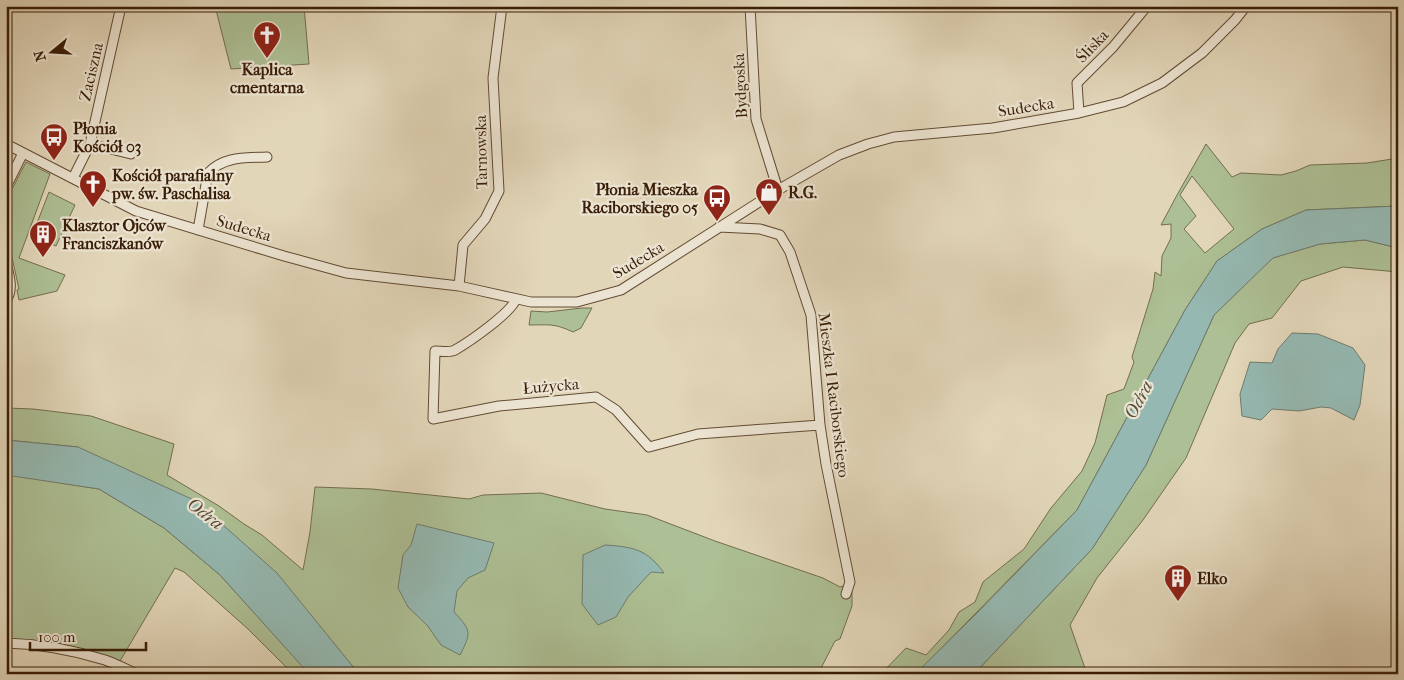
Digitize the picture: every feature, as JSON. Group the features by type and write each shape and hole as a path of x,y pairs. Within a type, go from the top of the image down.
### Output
{"street":[{"name":"Zaciszna","path":"73,178 90,144 121,6"},
{"name":"Tarnowska","path":"459,286 463,245 485,219 499,191 493,78 502,6"},
{"name":"Bydgoska","path":"750,6 756,119 778,190"},
{"name":"Śliska","path":"1079,114 1077,83 1113,48 1147,6"},
{"name":"Sudecka","path":"6,144 136,211 284,256 346,273 459,286 531,302 578,302 621,290 778,190 839,155 868,144 894,137 993,128 1079,114 1123,102 1162,83 1202,53 1235,20 1246,6"},
{"path":"90,144 131,154"},
{"path":"6,187 24,153"},
{"path":"198,230 208,173 224,161 267,157"},
{"name":"Mieszka I Raciborskiego","path":"719,227 760,229 780,235 790,252 811,316 820,425 850,582 846,594"},
{"path":"6,263 10,295 6,300"},
{"name":"Łużycka","path":"516,299 514,304 493,323 453,351 435,351 433,419 498,406 596,397 616,410 649,447 698,434 820,425"},
{"path":"6,643 33,644 79,653 106,660 137,674"}],"green space":[{"path":"215,6 304,6 309,64 231,69"},
{"path":"1206,144 1232,177 1241,173 1281,175 1310,165 1367,163 1392,159 1398,161 1398,206 1306,210 1262,229 1217,261 1185,310 1077,510 916,674 881,674 906,648 926,655 949,630 959,612 975,602 983,582 1024,549 1051,508 1082,471 1095,443 1107,395 1124,389 1134,362 1132,357 1153,289 1155,272 1161,276 1162,256 1171,238 1171,224 1161,225","holes":["1192,176 1234,229 1205,253 1184,229 1196,216 1180,195"]},
{"path":"26,162 50,174 19,258 65,275 57,291 19,300 17,290 19,289 6,231 6,201"},
{"path":"49,192 75,205 56,246 32,236"},
{"path":"1365,240 1398,248 1398,272 1343,267 1301,281 1272,318 1249,324 1235,343 1186,458 1143,520 1097,578 1070,625 1087,674 974,674 1092,549 1146,465 1214,315 1272,258 1320,244"},
{"path":"592,308 581,328 573,332 556,326 529,325 531,311 547,312"},
{"path":"6,408 33,409 91,416 174,444 167,475 219,506 262,535 303,570 315,487 372,489 469,499 483,495 541,493 605,509 647,515 715,541 823,578 840,587 852,583 852,606 840,639 835,641 818,674 359,674 333,643 78,447 6,440"},
{"path":"6,474 99,489 164,528 220,575 310,674 290,674 291,672 248,629 184,572 175,568 120,661 33,640 6,639"}],"water":[{"name":"Odra","path":"1398,206 1398,248 1365,240 1320,244 1273,258 1214,315 1146,465 1092,549 974,674 915,674 1077,510 1185,310 1217,261 1262,229 1306,210"},
{"path":"1292,333 1318,334 1353,348 1365,365 1360,405 1354,420 1331,408 1321,407 1299,411 1272,409 1261,420 1242,416 1240,394 1250,362 1272,363 1278,349"},
{"name":"Odra","path":"6,440 78,447 196,501 277,573 359,674 309,674 220,575 164,528 99,489 6,475"},
{"path":"417,524 494,543 485,570 468,578 457,591 454,612 468,632 468,637 460,655 441,645 427,625 408,607 398,588 403,555 411,545"},
{"path":"605,545 631,548 639,551 652,559 664,573 651,572 628,597 616,617 598,625 582,604 583,555"}],"place":[{"name":"Kaplica cmentarna","path":"267,59"},
{"name":"Płonia Kościół 03","path":"54,161"},
{"name":"Kościół parafialny pw. św. Paschalisa","path":"93,208"},
{"name":"R.G.","path":"769,216"},
{"name":"Płonia Mieszka Raciborskiego 05","path":"717,222"},
{"name":"Klasztor Ojców Franciszkanów","path":"43,258"},
{"name":"Elko","path":"1178,602"}]}
